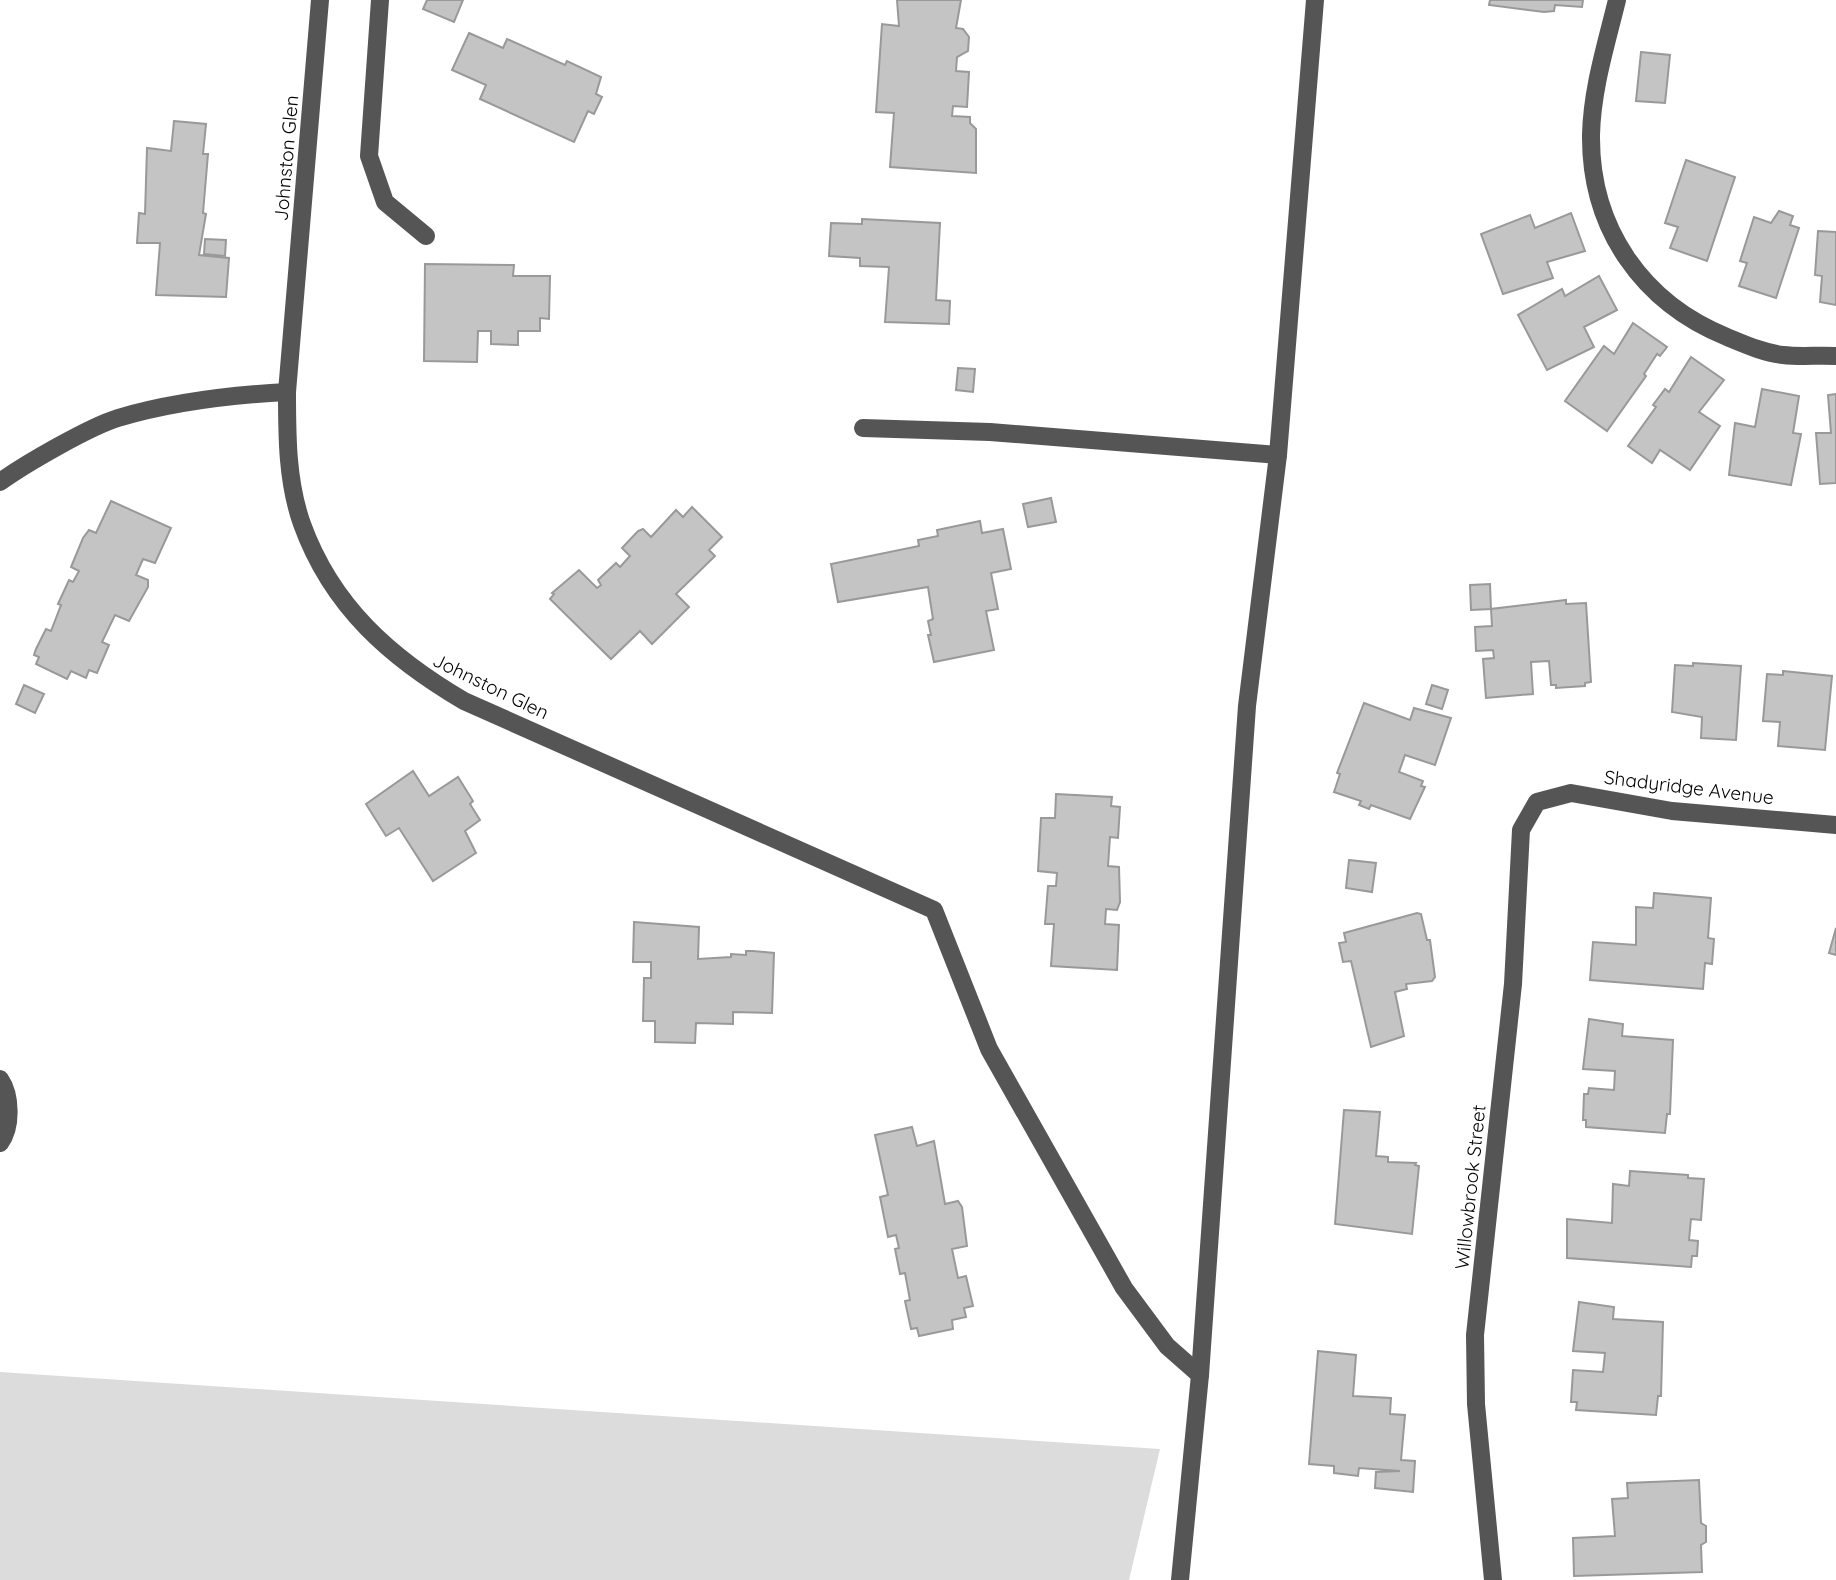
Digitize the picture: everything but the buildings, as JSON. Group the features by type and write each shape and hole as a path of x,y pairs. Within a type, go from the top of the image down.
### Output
{"street":[{"name":"Johnston Glen","path":"320,0 287,392 291,481 302,524 344,602 376,640 411,668 464,701 934,909 989,1049 1124,1288 1167,1346 1200,1375"},
{"path":"380,0 369,156 385,202 426,236"},
{"path":"1180,1580 1200,1375 1248,706 1278,456 1315,0"},
{"path":"1617,0 1597,82 1591,137 1597,191 1614,238 1633,269 1659,298 1700,326 1781,355 1836,356"},
{"path":"0,482 116,419 229,395 287,392"},
{"path":"863,428 990,432 1278,456"},
{"name":"Shadyridge Avenue","path":"1537,802 1571,793 1672,811 1836,825"},
{"name":"Willowbrook Street","path":"1493,1580 1476,1404 1475,1335 1513,984 1521,830 1537,802"},
{"path":"0,1079 9,1092 5,1136 0,1143"}],"shaded area":[{"path":"0,1372 1160,1449 1129,1580 0,1580"}]}
